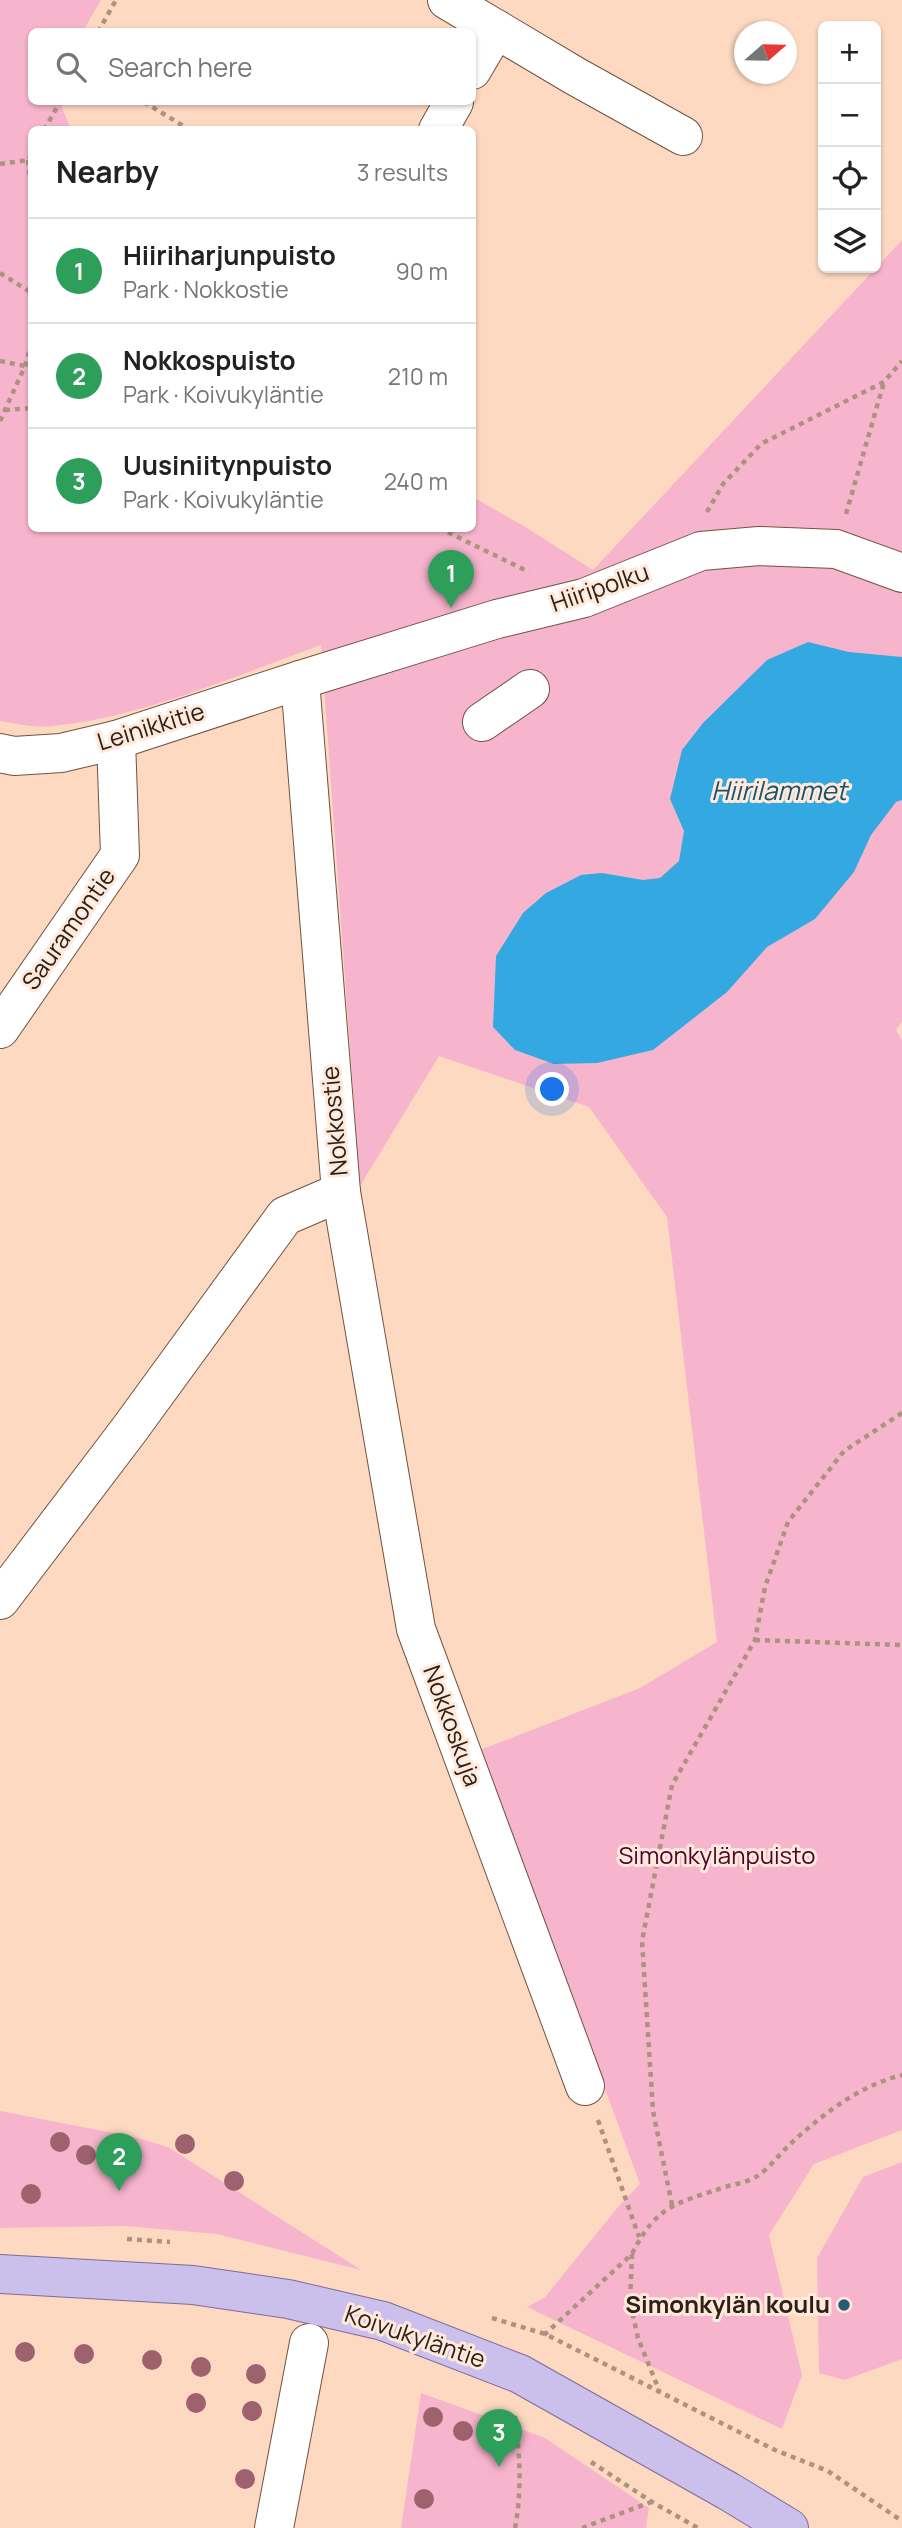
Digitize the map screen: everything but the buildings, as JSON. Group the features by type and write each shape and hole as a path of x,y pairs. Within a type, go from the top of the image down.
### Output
{"main road":[{"name":"Koivukyläntie","path":"0,2274 192,2285 288,2299 383,2321 520,2374 789,2528"}],"street":[{"path":"447,0 683,136"},
{"path":"476,63 496,29"},
{"path":"440,126 452,105"},
{"name":"Hiiripolku","path":"300,680 497,620 584,598 701,551 759,546 836,549 902,573"},
{"name":"Leinikkitie","path":"0,752 14,756 61,753 116,740 300,680"},
{"name":"Nokkostie","path":"0,1600 129,1430 285,1216 341,1192 300,680"},
{"path":"482,722 530,688"},
{"name":"Sauramontie","path":"0,1029 120,855 116,740"},
{"name":"Nokkoskuja","path":"341,1192 416,1629 586,2085"},
{"path":"274,2528 309,2343"}],"path":[{"path":"100,28 116,0"},
{"path":"46,126 58,105"},
{"path":"149,105 183,126"},
{"path":"0,164 28,160"},
{"path":"0,273 28,290"},
{"path":"0,421 28,356"},
{"path":"0,361 25,366"},
{"path":"701,551 705,516 723,484 761,444 884,382 902,361"},
{"path":"836,549 884,382"},
{"path":"5,410 28,408"},
{"path":"447,532 584,598"},
{"path":"672,2205 653,2111 642,1941 672,1785 755,1640 765,1587 788,1522 844,1451 902,1413"},
{"path":"755,1640 902,1645"},
{"path":"902,2075 872,2085 834,2107 755,2178 672,2205 655,2218 632,2254 545,2334 775,2450 828,2471 902,2521"},
{"path":"586,2085 640,2238"},
{"path":"632,2254 630,2302 638,2338 659,2391"},
{"path":"515,2528 519,2508 520,2453 515,2412 526,2419"},
{"path":"583,2457 698,2528"},
{"path":"582,2528 652,2502"}],"green space":[{"name":"Simonkylänpuisto","path":"0,0 101,0 85,28 28,28 28,105 62,105 70,126 28,126 28,532 476,532 476,499 593,570 871,273 881,273 881,262 902,240 902,1021 896,1030 902,1040 902,2130 814,2164 769,2235 802,2375 782,2429 527,2307 545,2297 640,2184 480,1750 640,1688 717,1642 667,1217 589,1107 439,1056 360,1186 321,645 154,705 86,721 47,726 0,721"},
{"path":"0,2111 134,2137 168,2147 361,2270 217,2234 125,2226 0,2228"},
{"path":"902,2162 902,2359 845,2380 819,2373 817,2258 863,2177"},
{"path":"421,2393 545,2438 649,2508 646,2528 401,2528"}],"water":[{"name":"Hiirilammet","path":"808,642 849,652 902,657 902,800 896,802 871,835 854,872 815,919 767,947 727,992 653,1050 597,1063 554,1064 515,1050 493,1027 496,956 523,913 546,893 581,875 602,873 643,880 660,878 679,861 684,831 670,799 682,750 703,723 767,660"}],"place":[{"name":"Hiiriharjunpuisto","path":"451,608"},
{"name":"Nokkospuisto","path":"119,2191"},
{"name":"Simonkylän koulu","path":"844,2305"},
{"name":"Uusiniitynpuisto","path":"499,2467"}]}
